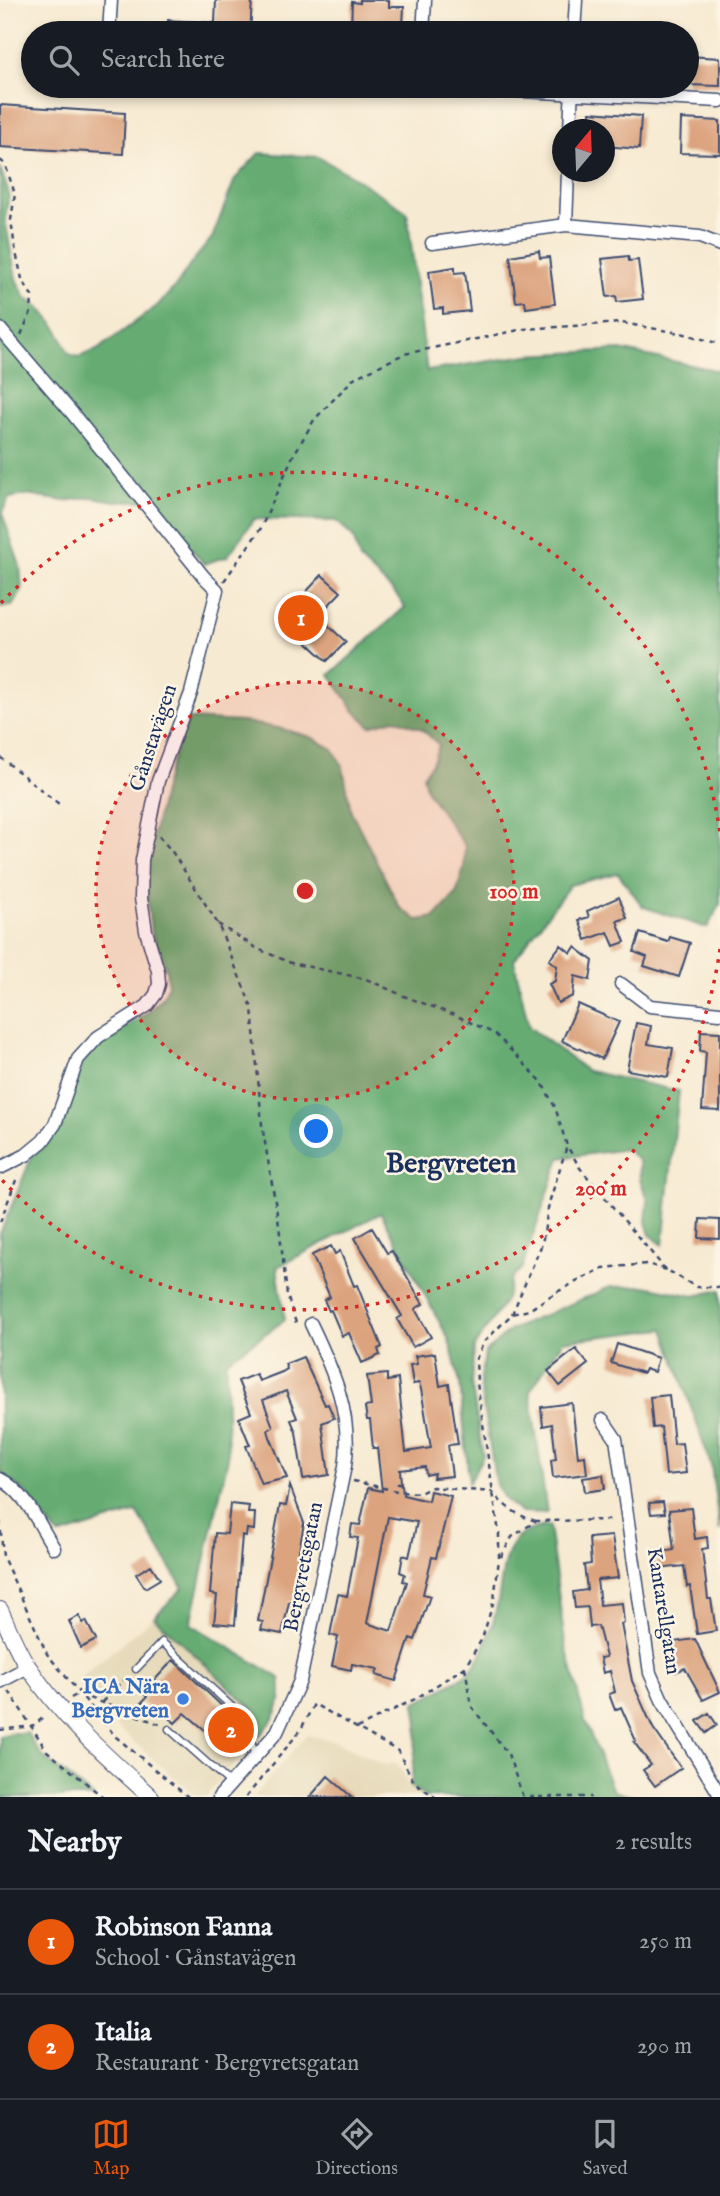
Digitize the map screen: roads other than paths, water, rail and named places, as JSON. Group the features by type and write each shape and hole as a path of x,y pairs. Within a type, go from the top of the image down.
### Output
{"street":[{"path":"110,21 111,0"},
{"path":"424,21 425,0"},
{"path":"575,21 576,0"},
{"path":"570,119 571,98"},
{"path":"679,98 720,101"},
{"path":"566,225 568,182"},
{"path":"432,243 566,225 700,237 720,245"},
{"name":"Gånstavägen","path":"0,329 217,590 191,692 158,780 142,860 141,898 146,931 158,971 159,984 156,994 147,1006 99,1037 78,1059 55,1124 43,1141 26,1155 0,1168"},
{"path":"621,984 650,1006 720,1013"},
{"name":"Bergvretsgatan","path":"219,1797 277,1732 300,1681 348,1449 344,1411 328,1359 312,1324"},
{"name":"Kantarellgatan","path":"603,1420 615,1439 650,1673 662,1700 720,1795"},
{"path":"0,1479 23,1499 54,1548"},
{"path":"0,1610 27,1667 58,1707 93,1745 151,1797"},
{"path":"1,1681 27,1667"}],"lane":[{"path":"136,1669 162,1642 246,1720 254,1758"},
{"path":"169,1728 230,1784"}],"place":[{"name":"Robinson Fanna","path":"301,618"},
{"name":"ICA Nära Bergvreten","path":"183,1699"},
{"name":"Italia","path":"231,1730"}],"district":[{"name":"Bergvreten","path":"451,1164"}]}
